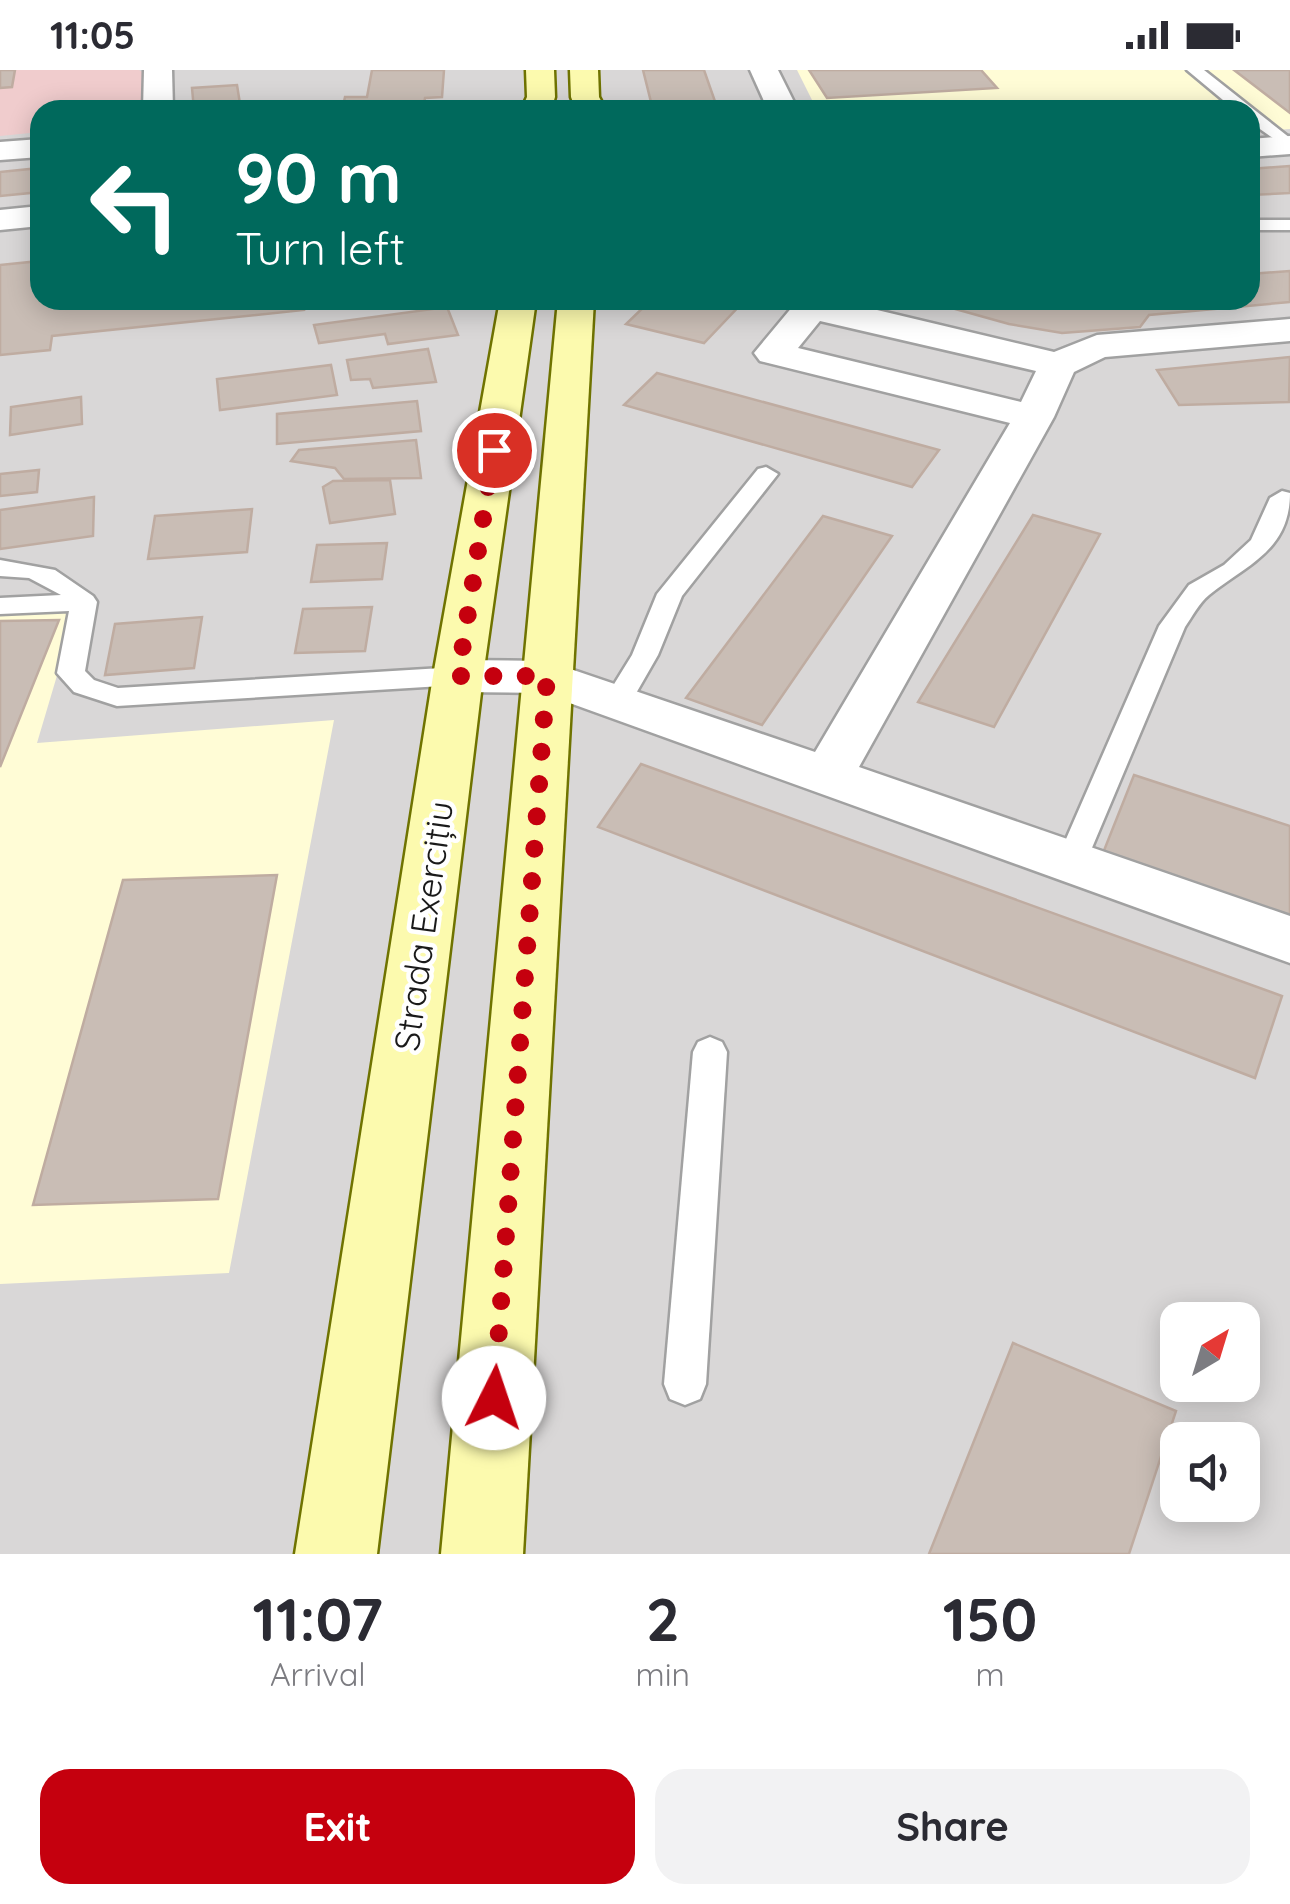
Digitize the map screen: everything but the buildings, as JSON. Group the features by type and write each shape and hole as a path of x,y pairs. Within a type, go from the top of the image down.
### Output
{"main road":[{"path":"540,70 540,100"},
{"path":"584,70 586,100"},
{"name":"Strada Exercițiu","path":"336,1554 458,676 516,310"},
{"path":"482,1554 575,310"}],"street":[{"path":"158,70 158,100"},
{"path":"764,70 778,100"},
{"path":"1260,147 1290,145"},
{"path":"0,152 30,149"},
{"path":"0,220 30,217"},
{"path":"809,310 773,352 1034,418"},
{"path":"838,310 1058,364 1097,346 1290,330"},
{"path":"828,775 1034,418 1058,364"},
{"path":"458,676 547,676 1290,940"}],"lane":[{"path":"1195,70 1232,100"},
{"path":"1260,122 1290,145"},
{"path":"1260,225 1290,225"},
{"path":"618,702 645,656 670,594 766,474"},
{"path":"1070,862 1172,626 1198,591 1234,570 1262,543 1282,498"},
{"path":"0,568 46,573 68,586 84,602"},
{"path":"84,602 71,673 84,686 117,697 458,676"},
{"path":"0,606 84,602"},
{"path":"686,1384 710,1052"}],"shaded area":[{"path":"0,70 1290,70 1290,1554 0,1554"},
{"path":"0,70 144,73 143,100 30,100 30,133 0,136"},
{"path":"797,70 1290,70 1290,129 1260,131 1260,100 812,100"},
{"path":"80,598 37,743 334,720 229,1273 0,1284 0,600"}],"route":[{"path":"494,450 458,676 547,676 494,1398"}]}
